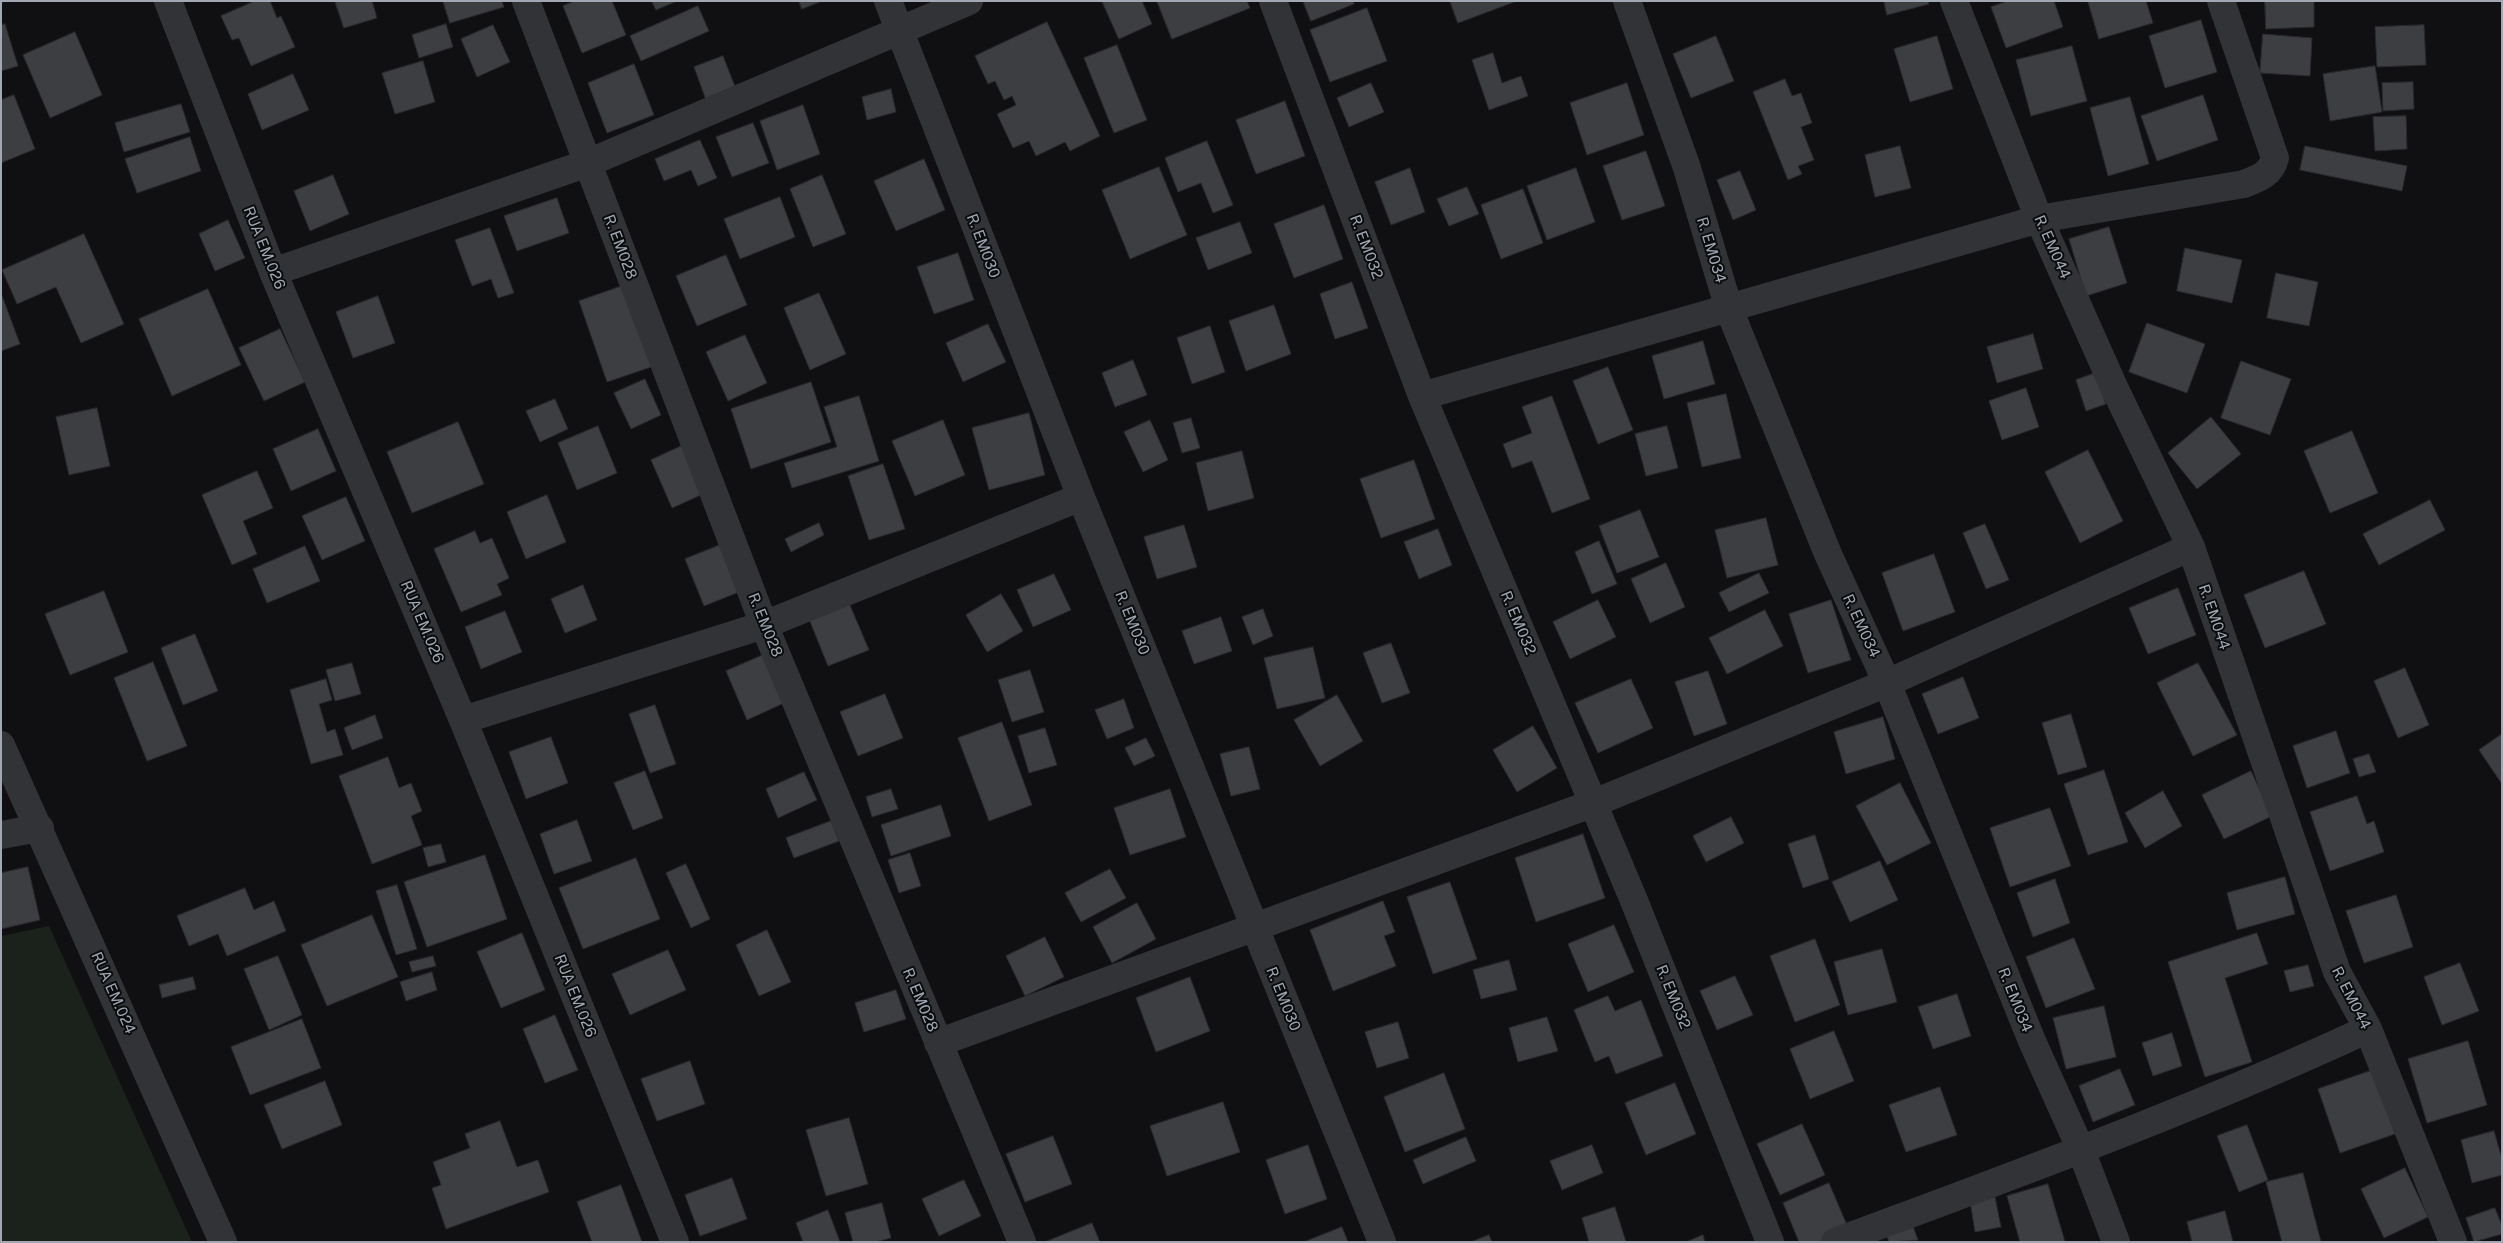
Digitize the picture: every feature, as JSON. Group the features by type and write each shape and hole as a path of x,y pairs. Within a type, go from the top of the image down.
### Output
{"street":[{"name":"RUA EM.026","path":"168,1 273,272 464,720 675,1242"},
{"name":"R. EM028","path":"526,1 764,625 1022,1242"},
{"name":"R. EM030","path":"888,1 1081,497 1253,927 1382,1242"},
{"path":"273,272 588,163 900,32 969,1"},
{"name":"R. EM032","path":"1272,1 1422,396 1594,803 1770,1242"},
{"name":"R. EM034","path":"1627,1 1687,168 1729,309 1828,554 1887,683 2032,1041 2081,1150 2116,1242"},
{"name":"R. EM044","path":"1954,1 2039,219 2114,387 2190,547 2337,972 2368,1029 2453,1242"},
{"path":"1422,396 2039,219 2244,184 2261,177 2272,168 2275,158 2221,1"},
{"path":"464,720 764,625 1081,497"},
{"path":"938,1043 1594,803 1887,683 2190,547"},
{"name":"RUA EM.024","path":"4,760 40,828 223,1242"},
{"path":"1,836 40,828"},
{"path":"1834,1242 2081,1150 2305,1058 2368,1029"}],"shaded area":[{"path":"49,926 192,1242 1,1242 1,936"}],"building":[{"path":"255,1 270,1 277,18 281,16 295,47 251,66 239,38 232,40 221,16"},
{"path":"335,1 372,1 377,18 344,28"},
{"path":"443,1 502,1 504,7 450,23"},
{"path":"575,1 612,1 626,35 582,53 563,6"},
{"path":"652,1 677,1 656,10"},
{"path":"799,1 822,1 802,9"},
{"path":"1102,1 1142,1 1152,24 1119,39"},
{"path":"1157,1 1247,1 1250,8 1172,39"},
{"path":"1303,1 1353,1 1354,4 1311,21"},
{"path":"1450,1 1517,1 1458,23"},
{"path":"1884,1 1928,1 1929,4 1887,15"},
{"path":"2008,1 2054,1 2063,27 2006,48 1991,7"},
{"path":"2088,1 2146,1 2153,23 2099,39"},
{"path":"2265,1 2314,1 2314,27 2266,29"},
{"path":"698,6 709,31 641,61 630,36"},
{"path":"1367,8 1387,61 1330,82 1310,30"},
{"path":"2201,20 2217,72 2165,88 2149,36"},
{"path":"1047,22 1100,136 1070,151 1065,142 1036,156 1029,141 1013,148 997,114 1016,105 1012,96 1004,100 995,81 988,84 975,56"},
{"path":"5,24 18,66 1,71 1,25"},
{"path":"446,24 453,47 419,58 412,35"},
{"path":"493,25 510,62 477,77 461,39"},
{"path":"2424,25 2426,65 2377,67 2375,27"},
{"path":"75,32 102,95 50,118 23,55"},
{"path":"2263,34 2312,38 2310,76 2260,73"},
{"path":"1716,36 1734,81 1691,98 1673,54"},
{"path":"1937,36 1953,89 1910,102 1894,49"},
{"path":"1117,45 1147,120 1114,133 1084,58"},
{"path":"2072,46 2087,101 2031,116 2016,60"},
{"path":"1493,53 1502,83 1521,76 1528,96 1489,110 1472,60"},
{"path":"723,56 736,89 706,100 694,67"},
{"path":"423,61 435,102 395,114 382,73"},
{"path":"634,64 654,115 607,133 588,83"},
{"path":"2375,66 2382,112 2330,121 2323,74"},
{"path":"293,74 309,110 262,130 248,94"},
{"path":"1785,79 1792,96 1801,93 1812,123 1801,127 1814,160 1798,166 1802,174 1788,180 1753,92"},
{"path":"2413,82 2414,109 2383,111 2382,83"},
{"path":"1371,83 1384,112 1349,127 1337,98"},
{"path":"1627,83 1644,135 1587,155 1570,103"},
{"path":"891,89 896,112 867,120 862,97"},
{"path":"14,95 35,149 1,163 1,100"},
{"path":"2203,95 2218,140 2157,161 2141,116"},
{"path":"2130,97 2149,164 2108,176 2090,108"},
{"path":"1285,101 1305,156 1256,174 1236,120"},
{"path":"181,104 190,132 124,152 115,123"},
{"path":"803,105 820,154 777,170 760,121"},
{"path":"2406,116 2407,149 2375,151 2373,117"},
{"path":"753,123 769,163 732,177 716,137"},
{"path":"190,137 201,171 137,193 125,159"},
{"path":"700,140 717,178 698,186 691,170 664,181 655,159"},
{"path":"1207,141 1233,205 1213,213 1201,183 1178,192 1165,158"},
{"path":"1900,146 1911,188 1875,197 1865,155"},
{"path":"2305,146 2407,166 2402,191 2300,170"},
{"path":"1646,151 1665,206 1622,220 1603,166"},
{"path":"924,159 945,210 896,231 874,181"},
{"path":"1159,167 1187,235 1130,259 1102,190"},
{"path":"1410,168 1425,212 1391,225 1375,182"},
{"path":"1576,168 1595,222 1547,240 1527,186"},
{"path":"1740,171 1756,210 1733,220 1717,180"},
{"path":"333,175 349,214 310,231 294,191"},
{"path":"822,175 846,234 813,247 790,189"},
{"path":"1467,187 1479,214 1449,226 1437,199"},
{"path":"1523,189 1543,243 1501,259 1481,205"},
{"path":"780,197 795,237 740,259 724,219"},
{"path":"557,198 569,233 517,251 504,216"},
{"path":"1324,205 1343,259 1294,278 1274,224"},
{"path":"228,220 245,258 215,271 199,234"},
{"path":"1240,222 1252,253 1208,270 1196,238"},
{"path":"2109,227 2127,283 2086,296 2069,239"},
{"path":"490,228 514,293 498,298 491,279 472,286 455,240"},
{"path":"84,234 124,324 81,343 56,287 17,304 2,270"},
{"path":"2185,248 2242,260 2232,303 2177,291"},
{"path":"958,253 974,300 934,314 917,267"},
{"path":"726,255 747,305 697,326 676,276"},
{"path":"2276,273 2318,282 2309,326 2267,318"},
{"path":"1352,282 1368,328 1335,339 1320,294"},
{"path":"625,285 654,366 607,382 579,301"},
{"path":"208,289 241,365 172,396 139,319"},
{"path":"1,293 20,344 1,351"},
{"path":"819,293 846,354 810,370 784,308"},
{"path":"378,296 395,343 353,358 336,312"},
{"path":"1274,305 1291,354 1246,371 1229,321"},
{"path":"2147,323 2205,344 2187,393 2129,372"},
{"path":"988,324 1006,362 963,382 946,343"},
{"path":"1210,326 1225,372 1192,384 1177,338"},
{"path":"280,329 305,382 264,401 239,348"},
{"path":"2033,334 2043,369 1997,383 1987,347"},
{"path":"745,335 767,383 728,401 706,352"},
{"path":"1703,341 1715,384 1664,399 1652,356"},
{"path":"1133,360 1147,395 1115,407 1102,373"},
{"path":"2241,361 2291,379 2270,435 2221,418"},
{"path":"1608,367 1633,430 1598,444 1573,381"},
{"path":"2095,373 2106,404 2086,411 2076,380"},
{"path":"645,379 661,415 631,429 614,393"},
{"path":"811,382 831,442 751,469 731,409"},
{"path":"2026,388 2039,427 2002,440 1989,401"},
{"path":"1726,394 1741,458 1702,467 1687,403"},
{"path":"859,396 879,461 792,488 784,463 837,447 824,407"},
{"path":"1552,396 1590,499 1552,513 1532,461 1512,468 1503,444 1532,433 1522,407"},
{"path":"555,399 568,429 540,442 526,411"},
{"path":"97,408 110,466 69,475 56,417"},
{"path":"1029,413 1045,475 989,490 972,428"},
{"path":"2211,417 2241,454 2197,489 2168,453"},
{"path":"1191,418 1200,448 1182,453 1173,423"},
{"path":"943,420 965,475 915,496 892,441"},
{"path":"1150,420 1168,460 1143,472 1124,432"},
{"path":"458,422 484,484 412,513 387,452"},
{"path":"598,426 617,473 577,490 558,443"},
{"path":"1667,426 1678,468 1646,476 1635,434"},
{"path":"318,429 336,471 291,491 273,449"},
{"path":"2352,431 2378,493 2330,513 2304,451"},
{"path":"690,442 712,490 672,508 651,460"},
{"path":"2088,450 2123,521 2080,543 2045,472"},
{"path":"1242,451 1254,498 1208,511 1196,463"},
{"path":"1414,460 1435,519 1381,538 1360,479"},
{"path":"883,464 905,529 869,540 848,476"},
{"path":"257,471 273,508 243,521 257,554 232,565 202,495"},
{"path":"547,495 566,542 526,559 507,512"},
{"path":"346,497 365,541 322,560 302,516"},
{"path":"2430,500 2445,530 2379,565 2363,534"},
{"path":"1640,510 1659,557 1617,573 1599,526"},
{"path":"1766,518 1778,565 1727,578 1715,530"},
{"path":"819,523 824,535 791,552 785,539"},
{"path":"1985,524 2009,580 1986,589 1963,533"},
{"path":"1184,525 1197,567 1157,579 1144,537"},
{"path":"1438,529 1452,565 1419,579 1404,542"},
{"path":"475,531 480,543 492,538 509,578 497,584 502,595 461,612 434,549"},
{"path":"1599,541 1617,584 1592,594 1575,552"},
{"path":"725,543 744,590 704,606 685,559"},
{"path":"305,546 320,581 267,603 253,569"},
{"path":"1934,554 1955,612 1903,631 1882,573"},
{"path":"1666,563 1685,607 1650,623 1631,579"},
{"path":"2304,571 2326,624 2265,648 2244,595"},
{"path":"1759,573 1769,593 1729,612 1719,593"},
{"path":"1054,574 1071,610 1033,627 1017,590"},
{"path":"583,585 597,620 565,633 551,599"},
{"path":"2178,588 2196,635 2148,654 2129,608"},
{"path":"104,591 128,652 70,675 45,614"},
{"path":"1001,594 1023,631 987,652 966,615"},
{"path":"1598,600 1616,637 1570,659 1553,622"},
{"path":"1831,600 1851,660 1808,673 1789,614"},
{"path":"849,603 869,650 828,666 809,619"},
{"path":"1263,609 1273,636 1253,645 1242,617"},
{"path":"1765,610 1783,646 1727,674 1709,638"},
{"path":"505,611 522,652 481,669 465,627"},
{"path":"1221,617 1232,651 1194,664 1182,631"},
{"path":"195,634 218,691 183,705 161,648"},
{"path":"1391,643 1410,693 1382,703 1363,653"},
{"path":"1313,647 1325,698 1277,709 1264,658"},
{"path":"763,655 784,703 747,720 726,671"},
{"path":"153,662 187,746 147,761 114,678"},
{"path":"352,663 361,694 335,701 326,670"},
{"path":"2198,663 2237,735 2193,756 2157,683"},
{"path":"2405,668 2429,725 2398,738 2374,681"},
{"path":"1030,670 1044,712 1012,722 998,680"},
{"path":"1708,671 1727,724 1694,736 1675,682"},
{"path":"1963,677 1979,718 1938,734 1922,694"},
{"path":"326,679 332,700 319,704 327,732 335,729 343,755 311,764 290,690"},
{"path":"1631,679 1653,728 1598,753 1575,703"},
{"path":"885,694 903,738 858,756 840,712"},
{"path":"1337,695 1363,741 1320,766 1294,720"},
{"path":"1124,699 1134,728 1107,739 1095,710"},
{"path":"655,705 676,764 650,773 629,714"},
{"path":"2071,714 2087,767 2058,775 2042,723"},
{"path":"375,715 383,738 352,750 344,728"},
{"path":"1883,717 1895,759 1846,774 1834,732"},
{"path":"1002,722 1032,805 989,821 958,738"},
{"path":"1533,726 1557,768 1517,792 1493,750"},
{"path":"1045,728 1057,765 1029,773 1018,736"},
{"path":"2336,731 2350,773 2307,788 2293,746"},
{"path":"2502,734 2502,784 2479,750"},
{"path":"551,737 568,783 526,799 509,752"},
{"path":"1146,738 1155,756 1134,766 1125,748"},
{"path":"1249,747 1260,789 1231,796 1220,754"},
{"path":"2369,754 2376,772 2359,777 2353,759"},
{"path":"388,757 399,788 411,783 422,811 411,816 422,845 372,864 339,776"},
{"path":"2104,770 2128,842 2088,855 2064,784"},
{"path":"645,771 663,818 633,830 614,783"},
{"path":"2251,771 2272,816 2224,839 2202,795"},
{"path":"804,772 817,800 778,818 766,789"},
{"path":"1900,783 1931,843 1887,865 1856,806"},
{"path":"891,789 898,809 872,817 866,797"},
{"path":"1170,789 1186,837 1130,855 1114,808"},
{"path":"2163,791 2182,826 2145,848 2125,813"},
{"path":"2357,796 2367,824 2374,821 2384,852 2330,871 2310,812"},
{"path":"941,805 951,836 891,856 881,825"},
{"path":"2050,808 2071,866 2010,887 1990,828"},
{"path":"1731,817 1744,843 1706,862 1693,836"},
{"path":"577,820 592,861 554,874 540,834"},
{"path":"831,821 839,841 794,858 786,838"},
{"path":"1583,834 1605,898 1536,922 1515,858"},
{"path":"1815,835 1829,879 1803,888 1788,844"},
{"path":"441,844 446,862 428,867 423,848"},
{"path":"910,853 921,886 899,893 888,860"},
{"path":"485,855 507,919 427,947 404,882"},
{"path":"636,858 660,919 583,949 559,888"},
{"path":"1880,861 1898,900 1850,922 1832,882"},
{"path":"686,864 710,919 691,928 666,873"},
{"path":"28,867 40,920 1,929 1,873"},
{"path":"1110,869 1126,898 1081,922 1065,893"},
{"path":"2285,877 2295,914 2237,930 2227,893"},
{"path":"2055,879 2070,923 2033,937 2017,893"},
{"path":"1450,882 1477,959 1433,974 1407,897"},
{"path":"397,885 417,949 396,955 376,891"},
{"path":"245,888 254,910 274,901 286,931 227,956 218,934 189,946 177,916"},
{"path":"2396,895 2413,947 2364,963 2346,911"},
{"path":"1383,901 1395,932 1384,936 1396,966 1333,991 1310,930"},
{"path":"1137,903 1156,939 1112,963 1093,927"},
{"path":"372,915 398,977 327,1006 301,945"},
{"path":"1614,925 1634,972 1588,992 1568,944"},
{"path":"767,930 791,982 759,996 736,945"},
{"path":"522,933 545,990 501,1008 477,952"},
{"path":"2257,933 2268,964 2225,978 2252,1062 2205,1077 2168,962"},
{"path":"1045,937 1064,977 1025,996 1006,956"},
{"path":"2074,938 2095,989 2046,1008 2026,957"},
{"path":"1815,939 1840,1005 1795,1022 1770,956"},
{"path":"1882,949 1897,1002 1848,1015 1834,962"},
{"path":"668,950 686,990 630,1015 612,974"},
{"path":"278,956 302,1015 269,1030 244,969"},
{"path":"433,956 436,966 412,972 409,962"},
{"path":"1509,960 1517,990 1481,999 1473,970"},
{"path":"2460,963 2479,1011 2442,1025 2424,977"},
{"path":"2308,965 2314,986 2290,992 2284,971"},
{"path":"432,972 437,990 406,1001 400,982"},
{"path":"1735,976 1753,1015 1717,1030 1700,991"},
{"path":"193,977 196,989 162,998 159,985"},
{"path":"1190,977 1210,1031 1156,1052 1136,998"},
{"path":"896,990 906,1019 864,1032 855,1003"},
{"path":"1957,994 1971,1036 1933,1049 1918,1007"},
{"path":"1608,996 1615,1011 1641,1000 1663,1056 1616,1074 1609,1056 1595,1062 1574,1010"},
{"path":"2104,1006 2116,1057 2066,1069 2053,1018"},
{"path":"555,1015 578,1070 545,1083 523,1029"},
{"path":"1547,1017 1558,1051 1518,1062 1509,1028"},
{"path":"302,1019 321,1068 250,1095 231,1047"},
{"path":"1398,1022 1409,1058 1377,1068 1365,1032"},
{"path":"1834,1031 1854,1081 1810,1099 1790,1049"},
{"path":"2172,1033 2182,1066 2153,1076 2142,1043"},
{"path":"2468,1041 2487,1105 2427,1123 2408,1059"},
{"path":"690,1061 705,1104 657,1121 641,1079"},
{"path":"2120,1069 2135,1105 2093,1122 2079,1086"},
{"path":"2373,1070 2395,1134 2340,1153 2318,1089"},
{"path":"1444,1073 1465,1129 1405,1152 1384,1097"},
{"path":"325,1081 342,1125 282,1149 264,1105"},
{"path":"1675,1083 1696,1134 1646,1155 1625,1103"},
{"path":"1940,1087 1957,1135 1906,1152 1889,1105"},
{"path":"1223,1102 1240,1152 1167,1176 1150,1126"},
{"path":"849,1118 868,1184 826,1196 806,1130"},
{"path":"500,1121 517,1167 538,1160 549,1192 446,1229 432,1188 441,1185 433,1162 470,1148 465,1134"},
{"path":"1802,1124 1825,1175 1780,1195 1757,1144"},
{"path":"2247,1125 2268,1180 2239,1192 2217,1136"},
{"path":"2494,1131 2502,1159 2502,1175 2472,1183 2461,1140"},
{"path":"1053,1136 1072,1184 1025,1202 1006,1154"},
{"path":"1466,1137 1476,1161 1423,1184 1413,1160"},
{"path":"1308,1145 1327,1199 1285,1214 1266,1160"},
{"path":"1592,1145 1603,1173 1562,1190 1550,1161"},
{"path":"2405,1168 2428,1217 2384,1238 2361,1189"},
{"path":"2303,1173 2321,1242 2282,1242 2266,1182"},
{"path":"732,1178 747,1219 700,1236 685,1195"},
{"path":"964,1180 981,1216 939,1236 922,1199"},
{"path":"1829,1183 1849,1230 1821,1242 1799,1242 1783,1203"},
{"path":"2048,1184 2065,1242 2020,1242 2007,1196"},
{"path":"621,1185 642,1242 592,1242 577,1202"},
{"path":"1995,1197 2001,1227 1975,1232 1970,1201"},
{"path":"882,1203 891,1238 875,1242 853,1242 845,1213"},
{"path":"1615,1207 1626,1242 1589,1242 1582,1218"},
{"path":"2495,1208 2502,1226 2502,1234 2474,1242 2466,1218"},
{"path":"828,1210 840,1242 803,1242 796,1223"},
{"path":"2225,1211 2233,1242 2192,1242 2187,1222"},
{"path":"1911,1221 1918,1240 1889,1242 1885,1231"},
{"path":"1092,1223 1100,1242 1045,1242"},
{"path":"1342,1227 1348,1242 1304,1242"},
{"path":"1489,1235 1492,1242 1471,1242"},
{"path":"1703,1235 1705,1242 1686,1242"}]}
